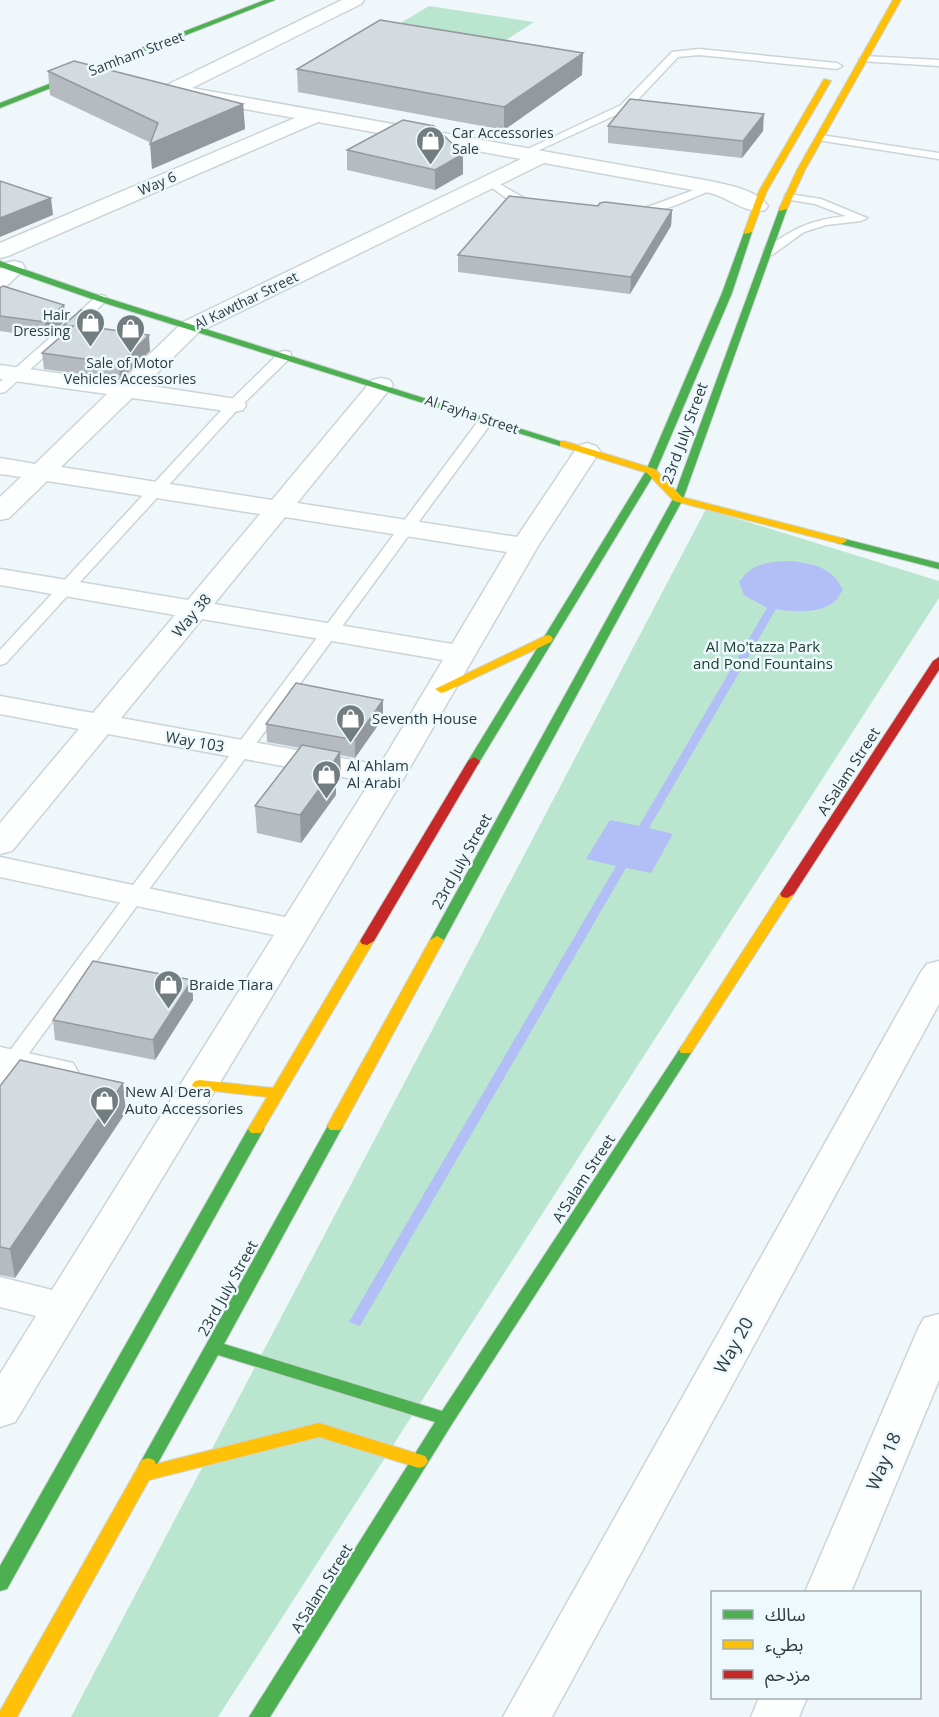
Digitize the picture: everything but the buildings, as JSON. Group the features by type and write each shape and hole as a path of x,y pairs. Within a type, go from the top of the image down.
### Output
{"main road":[{"name":"Samham Street","path":"0,106 271,0"},
{"name":"23rd July Street","path":"7,1717 214,1347 678,499 789,197 897,0"},
{"name":"23rd July Street","path":"0,1583 276,1093 547,639 651,471 727,293 758,206 773,175 839,61"},
{"name":"Al Fayha Street","path":"5,271 285,354 651,471 678,499"},
{"path":"678,499 939,566"},
{"path":"441,688 547,639"},
{"name":"A'Salam Street","path":"259,1717 446,1419 939,661"},
{"path":"200,1085 276,1093"},
{"path":"214,1347 446,1419"},
{"path":"143,1474 319,1430 419,1461"}],"street":[{"path":"172,90 355,0"},
{"path":"83,74 116,80"},
{"path":"149,86 710,187 731,192 758,206"},
{"name":"Way 6","path":"0,251 315,116"},
{"name":"Al Kawthar Street","path":"0,512 191,327 491,182 531,156"},
{"path":"710,187 773,175"},
{"path":"6,379 127,389 234,405"},
{"name":"Way 38","path":"0,844 381,385"},
{"path":"0,1410 389,776 524,546 587,451"},
{"path":"0,466 524,546"},
{"path":"0,577 462,654"},
{"name":"Way 103","path":"0,705 389,776"},
{"path":"0,867 294,928"},
{"name":"Way 20","path":"527,1717 939,972"},
{"path":"4,1066 87,1078"},
{"path":"0,1292 62,1308"},
{"name":"Way 18","path":"829,1591 939,1329"},
{"path":"775,1717 783,1699"}],"lane":[{"path":"531,156 625,107 675,54 699,52 839,61"},
{"path":"864,59 939,63"},
{"path":"821,138 939,156"},
{"path":"491,182 514,199 540,208"},
{"path":"624,213 647,211 710,187"},
{"path":"768,252 800,230 824,222 861,218 817,201 789,197"},
{"path":"6,379 101,299"},
{"path":"0,660 234,405 285,354"},
{"path":"4,1066 244,750 486,419"}],"green space":[{"path":"429,6 534,22 506,40 399,24"},
{"name":"Al Mo'tazza Park and Pond Fountains","path":"706,509 939,581 939,598 218,1717 71,1717"}],"water":[{"path":"793,561 822,568 834,576 843,590 835,601 821,609 798,611 776,609 649,828 673,834 651,873 626,868 360,1326 349,1322 616,866 586,859 610,820 639,826 767,608 744,595 739,582 757,566"}],"traffic: fast":[{"path":"0,106 271,0"},
{"path":"437,940 678,499 783,209"},
{"path":"474,761 651,471 727,293 748,232"},
{"path":"0,264 101,299 564,444"},
{"path":"841,541 939,566"},
{"path":"259,1717 446,1419 686,1050"},
{"path":"148,1465 335,1126"},
{"path":"0,1583 256,1129"},
{"path":"214,1347 446,1419"}],"traffic: slow":[{"path":"783,209 801,170 897,0"},
{"path":"748,232 763,191 827,81"},
{"path":"564,444 651,471 678,499 841,541"},
{"path":"441,689 547,639"},
{"path":"686,1050 787,894"},
{"path":"335,1126 437,940"},
{"path":"256,1129 367,941"},
{"path":"200,1085 276,1093"},
{"path":"143,1474 319,1430 419,1461"},
{"path":"7,1717 148,1465"}],"traffic: jam":[{"path":"787,894 939,661"},
{"path":"367,941 474,761"}],"place":[{"name":"Car Accessories Sale","path":"431,166"},
{"name":"Hair Dressing","path":"91,348"},
{"name":"Sale of Motor Vehicles Accessories","path":"130,354"},
{"name":"Seventh House","path":"351,744"},
{"name":"Al Ahlam Al Arabi","path":"326,800"},
{"name":"Braide Tiara","path":"168,1010"},
{"name":"New Al Dera Auto Accessories","path":"104,1126"}]}
